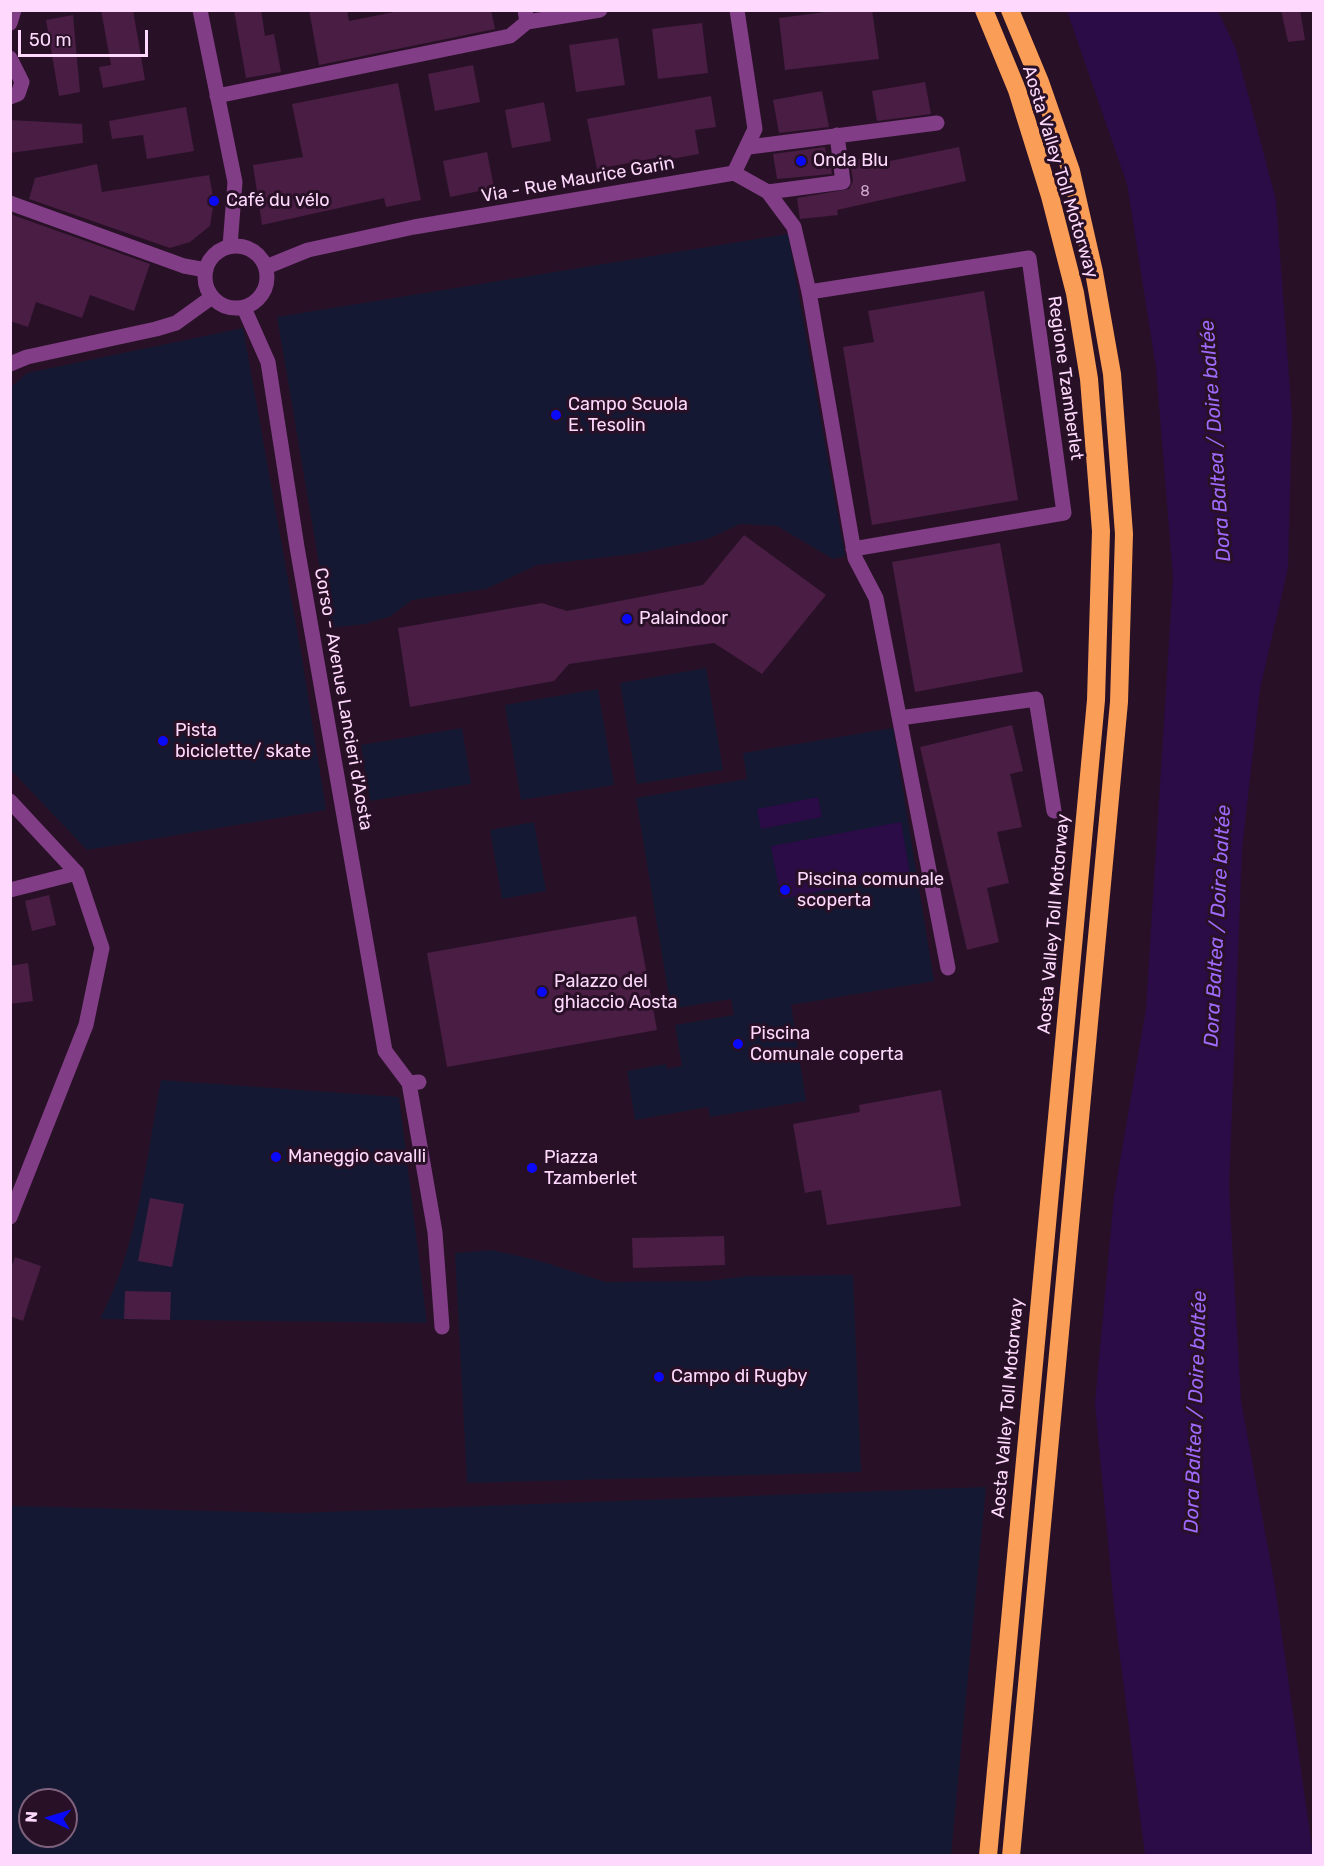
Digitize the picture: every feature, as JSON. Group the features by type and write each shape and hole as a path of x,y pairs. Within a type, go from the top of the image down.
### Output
{"highway":[{"name":"Aosta Valley Toll Motorway","path":"984,10 1017,90 1050,196 1075,293 1089,379 1101,531 1096,700 988,1856"},
{"name":"Aosta Valley Toll Motorway","path":"1010,10 1040,82 1071,171 1094,273 1112,374 1124,534 1119,702 1011,1856"}],"street":[{"path":"10,23 14,10"},
{"path":"200,10 235,182 230,246"},
{"path":"217,96 510,36 526,16 600,10"},
{"path":"736,10 755,129 749,147 734,173 768,192 794,227 809,292 853,549 855,558 876,598 948,968"},
{"path":"10,58 22,82 18,94 10,97"},
{"path":"749,147 937,123"},
{"path":"768,192 843,182 837,135"},
{"name":"Via - Rue Maurice Garin","path":"266,267 308,250 414,227 734,173"},
{"path":"10,203 184,266 206,270"},
{"path":"230,246 252,250 259,255 266,267 268,278 262,295 244,308 226,307 212,297 205,282 206,270 213,256 230,246"},
{"name":"Regione Tzamberlet","path":"809,292 1029,258 1064,513 853,549"},
{"path":"10,364 27,357 176,323 212,297"},
{"name":"Corso - Avenue Lancieri d'Aosta","path":"244,308 268,362 297,547 385,1051 414,1082 435,1232 442,1327"},
{"path":"900,718 1036,699 1054,811"},
{"path":"10,801 77,873 102,948 86,1025 10,1217"},
{"path":"10,890 77,873"}],"shaded area":[{"name":"Campo Scuola E. Tesolin","path":"788,234 845,556 833,559 777,526 740,524 708,539 634,554 537,565 486,589 412,600 391,616 365,624 330,628 277,317"},
{"path":"243,328 302,658 326,810 87,850 11,770 11,387 27,373"},
{"path":"706,668 723,770 637,784 620,683"},
{"path":"598,689 614,785 521,800 505,705"},
{"path":"462,728 471,784 370,801 361,745"},
{"name":"Piscina comunale scoperta","path":"893,728 934,981 791,1005 806,1101 710,1117 708,1107 635,1120 627,1071 666,1064 667,1069 682,1066 675,1025 734,1015 731,999 671,1009 636,798 747,779 743,753"},
{"path":"534,822 546,891 502,899 490,830"},
{"name":"Maneggio cavalli","path":"161,1080 399,1097 427,1323 100,1319 113,1291 132,1233"},
{"name":"Campo di Rugby","path":"492,1250 540,1261 605,1282 707,1281 747,1276 853,1275 861,1472 467,1483 455,1253"},
{"path":"986,1487 951,1855 11,1855 11,1506 297,1513"}],"water":[{"name":"Dora Baltea / Doire baltée","path":"1067,11 1218,11 1236,49 1276,200 1292,416 1288,568 1260,689 1242,850 1229,1189 1241,1401 1275,1586 1313,1855 1145,1855 1115,1617 1095,1403 1114,1196 1146,1009 1173,578 1156,368 1127,184"},
{"path":"818,797 822,817 761,829 757,809"},
{"path":"901,822 910,874 781,899 771,846"}],"building":[{"path":"101,10 133,10 145,80 103,88 99,67 111,65"},
{"path":"234,10 261,10 265,36 274,34 281,72 246,78"},
{"path":"309,10 347,10 349,21 404,10 491,10 495,29 319,65"},
{"path":"841,10 872,10 879,59 785,70 779,18"},
{"path":"1281,10 1300,10 1305,40 1288,42"},
{"path":"73,15 80,92 59,96 46,20"},
{"path":"702,23 708,73 658,79 652,29"},
{"path":"618,38 625,85 576,92 569,45"},
{"path":"473,65 480,102 435,111 428,74"},
{"path":"925,82 931,114 877,121 872,91"},
{"path":"398,83 421,200 386,207 384,198 262,225 253,165 303,157 292,104"},
{"path":"822,91 829,127 779,133 773,100"},
{"path":"711,96 716,127 695,130 699,154 671,159 671,155 597,169 587,119"},
{"path":"544,102 551,141 512,148 505,110"},
{"path":"186,107 194,151 147,159 143,135 112,139 109,121"},
{"path":"10,120 82,124 83,143 10,153"},
{"name":"Onda Blu","path":"825,147 832,174 777,179 773,154"},
{"path":"959,147 966,181 837,210 838,215 800,219 797,198 849,189 853,181 850,161 883,154 885,162"},
{"path":"487,152 494,188 450,197 443,161"},
{"path":"97,164 102,192 209,175 214,201 210,226 190,242 170,248 29,199 35,178"},
{"path":"10,214 150,264 134,311 90,295 82,318 36,302 28,327 10,321"},
{"path":"984,291 1018,500 872,525 843,347 874,342 868,311"},
{"name":"Palaindoor","path":"744,535 826,595 762,674 714,643 569,664 554,681 410,707 398,628 542,603 567,611 703,585"},
{"path":"1000,543 1023,672 915,692 892,562"},
{"path":"1012,725 1023,771 1010,774 1022,827 997,832 1009,883 987,888 999,942 967,950 920,747"},
{"path":"49,895 56,925 32,931 25,901"},
{"name":"Palazzo del ghiaccio Aosta","path":"636,916 657,1030 447,1067 427,953"},
{"path":"28,963 33,1001 10,1004 10,966"},
{"path":"941,1090 961,1206 827,1225 821,1190 805,1193 793,1124 860,1112 859,1105"},
{"path":"150,1198 184,1204 172,1267 138,1261"},
{"path":"724,1236 725,1265 633,1268 632,1238"},
{"path":"15,1257 41,1266 23,1321 10,1316 10,1270"},
{"path":"125,1291 171,1292 170,1320 124,1319"}],"place":[{"name":"Onda Blu","path":"801,161"},
{"name":"Café du vélo","path":"214,201"},
{"name":"Campo Scuola E. Tesolin","path":"556,415"},
{"name":"Palaindoor","path":"627,619"},
{"name":"Pista biciclette/ skate","path":"163,741"},
{"name":"Piscina comunale scoperta","path":"785,890"},
{"name":"Palazzo del ghiaccio Aosta","path":"542,992"},
{"name":"Piscina Comunale coperta","path":"738,1044"},
{"name":"Maneggio cavalli","path":"276,1157"},
{"name":"Piazza Tzamberlet","path":"532,1168"},
{"name":"Campo di Rugby","path":"659,1377"}]}
